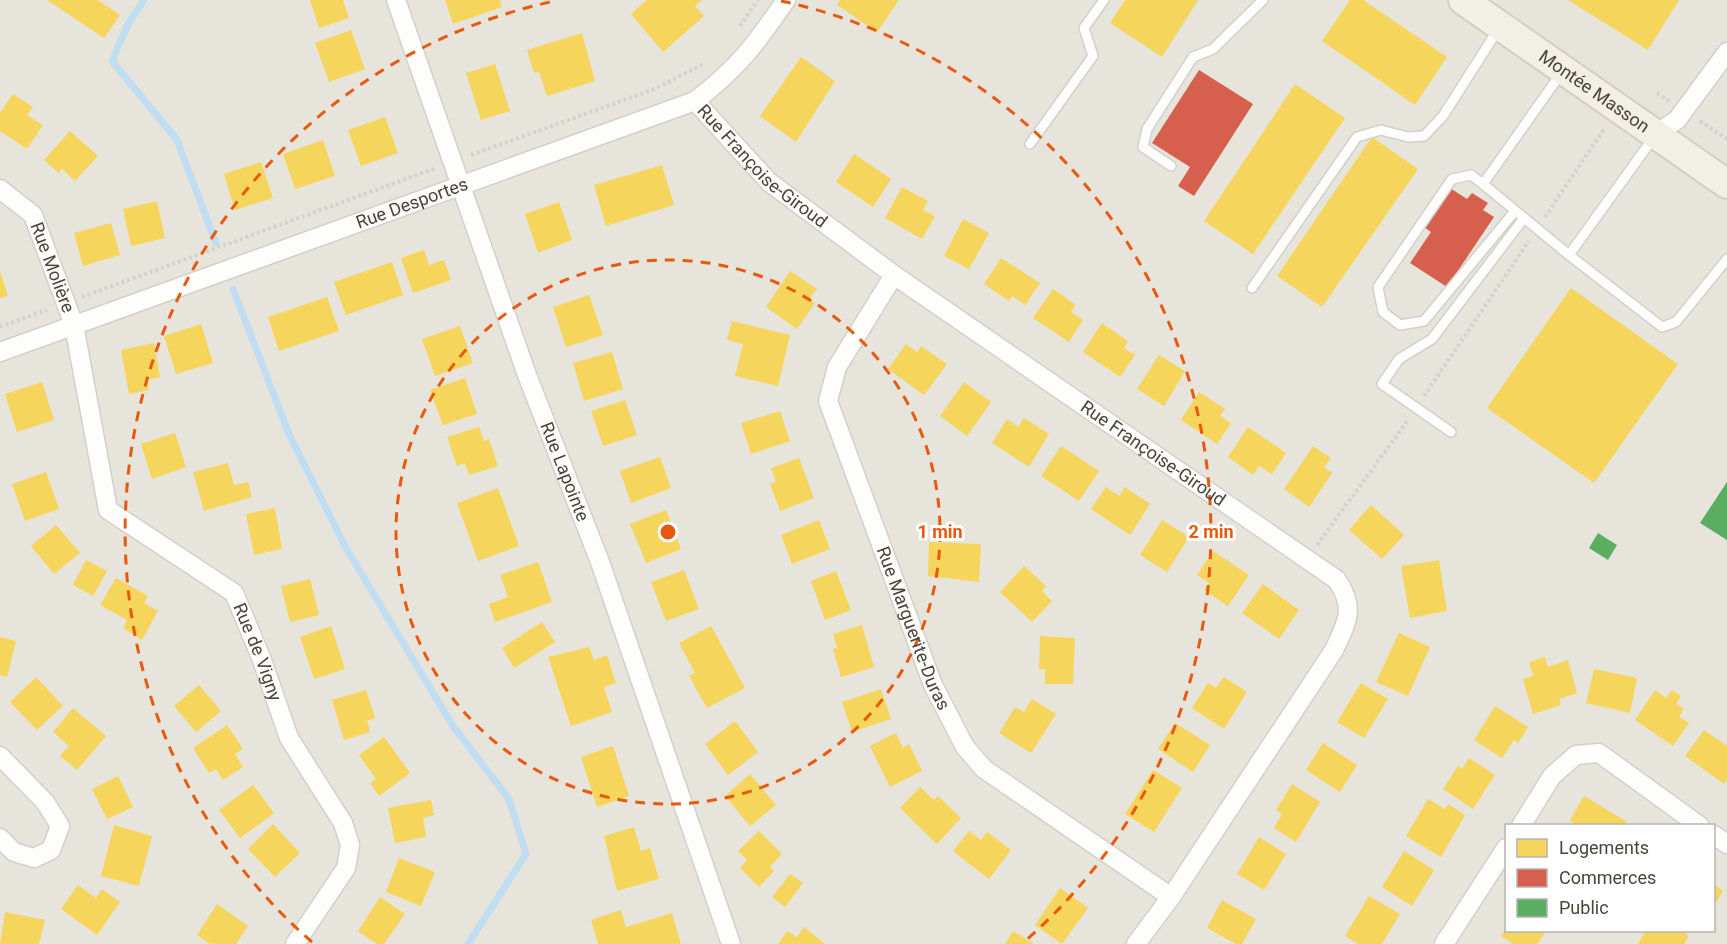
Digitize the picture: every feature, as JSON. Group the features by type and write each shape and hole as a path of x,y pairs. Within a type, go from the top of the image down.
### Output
{"main road":[{"name":"Montée Masson","path":"1463,0 1621,111 1657,133 1727,184"}],"street":[{"name":"Rue Lapointe","path":"396,0 451,153 458,184 554,448 592,540 731,944"},
{"name":"Rue Desportes","path":"0,352 458,184 695,101 724,79 756,45 786,0"},
{"path":"1657,133 1677,120 1727,52"},
{"name":"Rue Françoise-Giroud","path":"695,101 769,182 894,275 1337,580 1345,592 1350,610 1334,650 1171,897 1136,944"},
{"name":"Rue Molière","path":"0,189 33,215 74,325"},
{"name":"Rue Marguerite-Duras","path":"894,275 837,367 828,401 933,685 965,747 984,770 1171,897"},
{"name":"Rue de Vigny","path":"74,325 108,510 234,593 262,660 289,738 343,823 350,845 346,868 295,944"},
{"path":"1522,824 1552,776 1576,755 1599,753 1699,824"},
{"path":"0,756 45,802 60,826 51,850 34,858 14,852 0,838"},
{"path":"1444,944 1505,850"}],"lane":[{"path":"1030,144 1093,56 1084,28 1104,0"},
{"path":"1171,166 1143,147 1147,129 1193,57 1213,49 1263,0"},
{"path":"1252,288 1357,137 1381,130 1408,137 1424,136 1443,116 1500,26"},
{"path":"1483,184 1563,70"},
{"path":"1569,255 1657,133"},
{"path":"1515,210 1424,321 1400,326 1383,312 1378,287 1452,179 1471,175 1515,210 1569,255 1662,327 1676,322 1727,259"},
{"path":"1451,432 1382,384 1398,359 1432,339 1524,218"}],"path":[{"path":"737,29 758,0"},
{"path":"471,155 652,90 696,71 712,58"},
{"path":"1307,559 1416,408 1595,140 1621,111"},
{"path":"1712,128 1727,139"},
{"path":"86,296 435,168"},
{"path":"0,327 44,311"}],"shaded area":[{"path":"0,0 1727,0 1727,944 0,944"}],"building: Logements":[{"path":"47,0 98,0 120,15 104,38"},
{"path":"310,0 343,0 349,18 319,28"},
{"path":"445,0 500,0 502,7 453,24"},
{"path":"647,0 702,0 695,6 704,16 663,52 631,14"},
{"path":"840,0 899,0 877,32 837,5"},
{"path":"1125,0 1198,0 1162,57 1110,23"},
{"path":"1350,0 1363,0 1447,57 1415,105 1322,41"},
{"path":"1568,0 1679,0 1648,50"},
{"path":"351,30 365,69 329,82 315,43"},
{"path":"582,33 595,81 547,96 539,72 534,73 527,50"},
{"path":"801,57 835,81 796,142 760,116"},
{"path":"495,64 510,111 481,120 466,73"},
{"path":"1295,84 1345,118 1253,254 1204,221"},
{"path":"13,94 33,107 27,115 43,125 27,149 0,131 0,113"},
{"path":"385,117 398,153 361,166 348,130"},
{"path":"70,131 98,156 75,181 62,169 59,173 44,160"},
{"path":"1372,137 1418,169 1322,307 1277,276"},
{"path":"323,140 335,176 295,189 283,154"},
{"path":"854,154 891,179 873,207 836,182"},
{"path":"261,162 273,198 235,210 224,174"},
{"path":"662,165 674,205 606,226 594,185"},
{"path":"902,187 928,201 923,210 935,216 922,239 885,218"},
{"path":"157,201 165,238 131,246 123,209"},
{"path":"559,202 572,240 538,253 525,214"},
{"path":"963,219 989,233 969,269 944,256"},
{"path":"111,223 120,255 83,266 74,233"},
{"path":"424,250 429,265 444,260 451,280 413,293 401,258"},
{"path":"1001,258 1040,283 1025,305 1012,296 1009,301 984,284"},
{"path":"392,262 403,295 346,315 334,282"},
{"path":"0,271 8,296 0,298"},
{"path":"790,271 817,289 809,299 815,303 797,329 766,307"},
{"path":"1571,288 1678,364 1594,483 1487,408"},
{"path":"1053,289 1076,305 1071,312 1083,320 1069,342 1033,318"},
{"path":"589,295 603,335 566,347 553,307"},
{"path":"327,297 339,331 279,351 268,317"},
{"path":"732,321 790,335 778,386 735,376 743,344 727,340"},
{"path":"1102,323 1128,341 1124,348 1135,355 1120,377 1083,352"},
{"path":"201,324 213,363 176,374 164,336"},
{"path":"460,326 473,363 435,376 422,339"},
{"path":"154,343 160,377 147,380 149,390 129,394 121,350"},
{"path":"906,344 917,352 921,346 947,364 924,395 888,369"},
{"path":"612,352 623,389 584,401 573,363"},
{"path":"1159,355 1185,371 1164,406 1137,389"},
{"path":"465,378 477,414 443,425 430,390"},
{"path":"42,382 54,420 17,432 5,394"},
{"path":"964,382 991,402 967,436 940,416"},
{"path":"1199,392 1225,409 1220,416 1231,423 1217,444 1181,420"},
{"path":"625,400 637,435 603,446 591,411"},
{"path":"780,411 790,441 751,454 741,423"},
{"path":"1024,418 1049,434 1029,467 992,443 1007,419 1018,427"},
{"path":"479,427 484,441 489,439 498,466 469,475 465,463 457,466 447,437"},
{"path":"1248,427 1286,453 1272,474 1259,466 1253,475 1228,457"},
{"path":"175,433 186,467 152,479 141,444"},
{"path":"1061,446 1099,471 1079,501 1041,476"},
{"path":"1313,446 1331,458 1324,467 1332,473 1309,507 1284,489"},
{"path":"660,457 671,488 631,503 620,471"},
{"path":"799,458 814,498 780,511 770,484 776,482 771,468"},
{"path":"228,463 234,485 248,482 252,497 204,511 193,472"},
{"path":"46,472 59,509 25,521 12,484"},
{"path":"1106,487 1119,496 1125,487 1150,504 1130,535 1091,509"},
{"path":"498,488 519,546 478,561 457,503"},
{"path":"1371,505 1404,535 1382,559 1349,530"},
{"path":"275,508 282,549 254,555 246,514"},
{"path":"666,510 681,549 646,563 630,524"},
{"path":"819,520 830,549 792,564 781,535"},
{"path":"1162,520 1189,537 1167,572 1140,555"},
{"path":"56,525 80,553 54,574 31,546"},
{"path":"929,542 981,544 979,582 928,576"},
{"path":"1213,551 1249,575 1228,606 1204,590 1209,583 1197,575"},
{"path":"86,560 107,571 93,596 73,585"},
{"path":"1439,560 1447,611 1410,618 1401,566"},
{"path":"538,562 552,602 495,622 489,604 508,597 500,575"},
{"path":"1024,566 1046,586 1042,591 1052,601 1032,622 1000,592"},
{"path":"684,570 699,609 666,621 651,582"},
{"path":"836,571 851,610 825,620 811,581"},
{"path":"116,578 148,596 144,603 158,611 142,640 123,628 127,620 100,605"},
{"path":"310,579 319,615 290,622 281,586"},
{"path":"1263,584 1299,610 1279,639 1242,613"},
{"path":"542,622 555,642 514,668 502,648"},
{"path":"862,625 874,667 841,677 833,649 837,648 833,634"},
{"path":"331,626 345,669 314,679 300,637"},
{"path":"711,626 745,688 707,708 689,676 695,673 679,643"},
{"path":"1399,633 1430,647 1408,696 1376,682"},
{"path":"1040,636 1075,638 1073,684 1045,684 1045,669 1039,669"},
{"path":"0,637 16,641 7,677 0,675"},
{"path":"589,647 594,660 607,655 616,683 604,687 612,712 571,726 548,657"},
{"path":"1545,657 1548,667 1568,660 1577,693 1559,699 1561,705 1533,714 1523,679 1533,676 1529,662"},
{"path":"1594,669 1637,678 1630,713 1586,703"},
{"path":"36,677 63,706 37,730 10,702"},
{"path":"1224,677 1247,692 1224,729 1192,708 1208,683 1216,688"},
{"path":"1361,683 1388,699 1364,738 1337,722"},
{"path":"199,685 221,711 196,732 174,706"},
{"path":"881,689 891,719 852,732 842,702"},
{"path":"366,690 375,718 367,721 370,732 344,740 332,700"},
{"path":"1655,690 1666,698 1672,690 1681,696 1676,704 1684,709 1679,717 1689,723 1673,746 1635,720"},
{"path":"1032,699 1056,714 1031,753 999,733 1015,707 1024,712"},
{"path":"1495,706 1528,727 1518,743 1514,740 1502,758 1474,740"},
{"path":"73,708 106,736 77,770 60,756 69,746 53,732"},
{"path":"735,721 758,752 728,775 705,744"},
{"path":"1175,723 1210,745 1193,772 1158,749"},
{"path":"227,725 243,749 235,754 243,767 223,780 216,769 209,773 193,748"},
{"path":"1704,730 1727,746 1727,779 1724,784 1685,756"},
{"path":"896,733 903,748 909,744 922,771 890,787 870,746"},
{"path":"384,737 410,773 379,796 370,783 376,779 359,755"},
{"path":"1323,743 1357,765 1340,792 1306,770"},
{"path":"613,746 629,796 597,807 581,757"},
{"path":"1469,758 1495,775 1473,809 1443,789 1458,766 1462,769"},
{"path":"1153,770 1182,788 1154,832 1125,814"},
{"path":"750,774 776,805 750,826 725,796"},
{"path":"118,776 133,807 107,819 92,789"},
{"path":"1292,784 1320,802 1296,842 1274,828 1282,814 1276,810"},
{"path":"253,785 274,813 240,838 219,810"},
{"path":"920,787 934,800 938,796 961,818 937,844 900,808"},
{"path":"1584,796 1626,821 1625,824 1575,824 1570,820"},
{"path":"1428,799 1445,809 1448,804 1465,815 1441,857 1406,836"},
{"path":"431,800 434,815 423,818 426,837 395,843 388,808"},
{"path":"273,824 300,853 275,877 248,849"},
{"path":"114,825 152,836 139,886 101,876"},
{"path":"634,827 641,851 650,848 659,879 617,891 604,836"},
{"path":"759,831 782,854 770,867 774,871 759,887 740,868 747,860 738,851"},
{"path":"969,831 981,840 987,832 1011,850 989,879 953,851"},
{"path":"1259,837 1286,854 1264,890 1237,874"},
{"path":"1404,851 1434,870 1412,906 1382,887"},
{"path":"399,858 435,872 421,906 386,892"},
{"path":"790,874 803,883 785,907 772,897"},
{"path":"78,885 96,898 102,889 120,902 97,935 61,909"},
{"path":"1715,885 1723,891 1715,904"},
{"path":"1060,888 1088,908 1062,944 1035,925"},
{"path":"1369,896 1400,914 1382,944 1358,944 1345,936"},
{"path":"380,897 405,914 384,944 377,944 358,931"},
{"path":"1222,900 1256,919 1242,944 1236,944 1207,928"},
{"path":"217,904 248,926 236,944 210,944 197,935"},
{"path":"621,910 626,927 672,913 681,944 598,944 591,920"},
{"path":"5,912 45,920 39,944 0,944"},
{"path":"804,927 825,944 778,944 787,931 797,937"},
{"path":"1505,930 1505,932 1546,932 1537,944 1513,944 1501,936"},
{"path":"1013,931 1034,944 1005,944"},
{"path":"1645,932 1684,932 1689,936 1684,944 1638,944"}],"building: Commerces":[{"path":"1199,70 1253,104 1194,196 1178,186 1190,167 1152,143"},
{"path":"1450,188 1467,199 1472,193 1488,203 1483,210 1494,217 1447,287 1410,263 1431,232 1424,227"}],"building: Public":[{"path":"1727,482 1727,540 1700,523"},
{"path":"1598,533 1617,545 1608,560 1589,548"}],"waterway":[{"path":"144,0 128,24 112,61 177,140 216,243"},
{"path":"233,289 289,434 346,548 453,726 509,799 526,854 468,944"}]}
